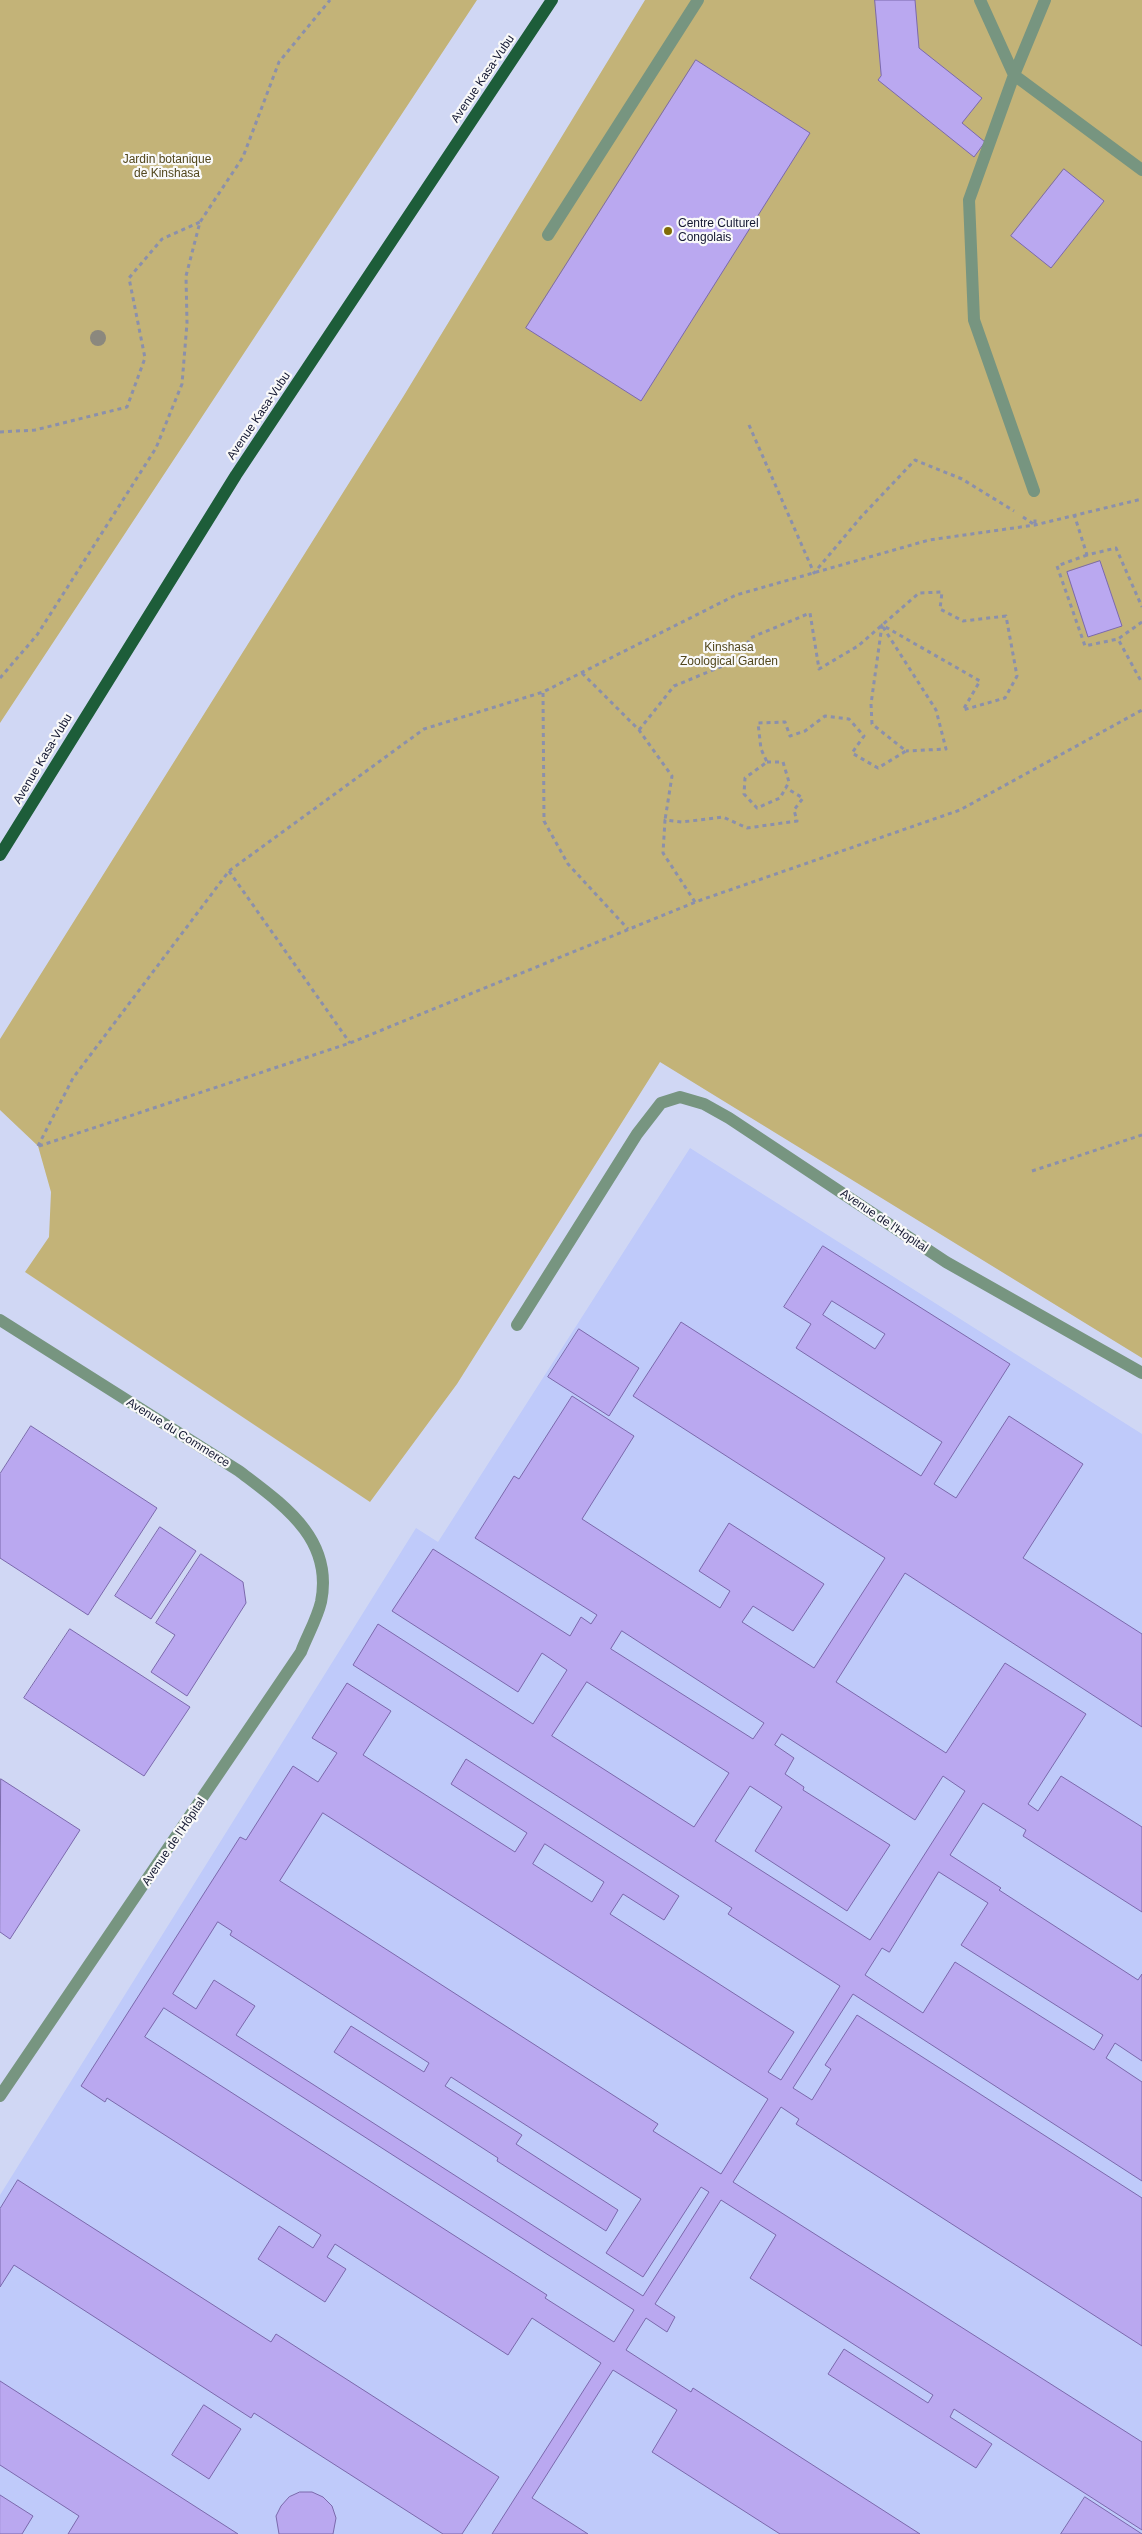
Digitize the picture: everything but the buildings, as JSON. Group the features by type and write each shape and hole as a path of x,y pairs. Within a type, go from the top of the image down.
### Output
{"main road":[{"name":"Avenue Kasa-Vubu","path":"0,854 236,474 552,0"}],"street":[{"path":"548,235 698,0"},
{"path":"980,0 1014,74 1142,170"},
{"path":"1034,491 974,320 969,200 1014,74 1045,0"},
{"name":"Avenue de l'Hopital","path":"517,1325 637,1134 661,1103 680,1097 704,1104 729,1118 946,1262 1142,1373"},
{"name":"Avenue du Commerce","path":"0,1320 239,1471 276,1499 303,1525 318,1550 322,1576"},
{"name":"Avenue de l’Hôpital","path":"0,2096 301,1652 321,1602 322,1576"}],"path":[{"path":"0,678 37,635 156,448 182,384 187,323 186,276 200,222 243,157 279,62 330,0"},
{"path":"0,432 34,430 128,407 145,358 129,278 162,239 200,222"},
{"path":"749,425 814,572"},
{"path":"814,572 861,517 915,460 962,479 1035,524"},
{"path":"1034,491 1035,524"},
{"path":"1142,499 1035,524 930,540 736,595 542,692 424,729 229,871 73,1078 38,1146 350,1043 695,902 960,810 1142,710"},
{"path":"1074,514 1086,555"},
{"path":"1142,607 1116,548 1086,555 1057,566 1084,646 1118,639 1142,622"},
{"path":"639,730 674,686 740,659 750,638 810,613 819,669 858,646 882,625 919,593 942,592 940,609 963,620 1006,616 1017,676 1006,698 963,710 980,681 882,625"},
{"path":"767,762 760,749 758,723 785,722 790,736 805,731 825,716 849,719 864,736 852,753 878,768 906,751 946,749 936,710 882,625"},
{"path":"882,625 871,704 872,724 906,751"},
{"path":"1118,639 1142,683"},
{"path":"582,673 639,730 672,776 665,820 663,853 695,902"},
{"path":"542,692 544,821 568,864 628,929"},
{"path":"767,762 784,762 790,782 780,798 757,808 744,794 745,778 767,762"},
{"path":"665,820 682,822 723,817 747,828 797,821 794,810 803,798 786,788"},
{"path":"229,871 350,1043"},
{"path":"1032,1171 1142,1135"}],"shaded area":[{"path":"690,1148 1142,1434 1142,2534 0,2534 0,2195 416,1528 438,1542"}],"green space":[{"name":"Jardin botanique de Kinshasa","path":"0,0 477,0 0,723"},
{"name":"Kinshasa Zoological Garden","path":"645,0 1142,0 1142,1358 660,1062 457,1384 370,1502 25,1272 49,1237 51,1192 38,1146 0,1110 0,1039 403,397"}],"place":[{"name":"Centre Culturel Congolais","path":"668,231"}]}
